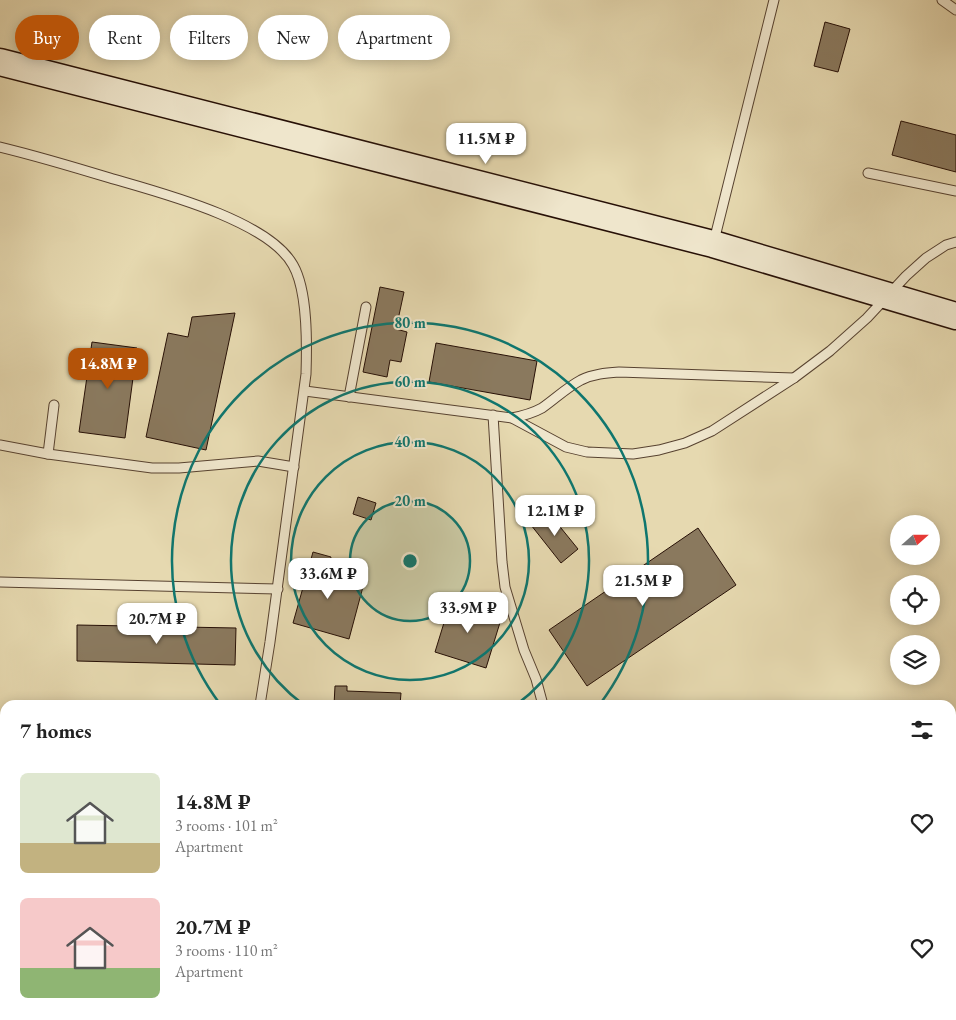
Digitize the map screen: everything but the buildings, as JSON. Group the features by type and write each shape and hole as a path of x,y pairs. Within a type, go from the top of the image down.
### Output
{"main road":[{"path":"0,62 713,244 956,316"}],"lane":[{"path":"713,244 774,0"},
{"path":"942,0 956,10"},
{"path":"0,147 177,197 244,226 271,242 293,264 299,278 306,333 305,391 261,700"},
{"path":"868,173 956,191"},
{"path":"305,391 512,418 566,446 587,452 633,454 660,450 685,443 712,431 794,378 830,351 867,318 906,276 926,258 956,242"},
{"path":"349,397 366,308"},
{"path":"512,418 541,408 582,379 600,374 619,372 794,378"},
{"path":"48,454 54,405"},
{"path":"493,416 505,587 518,633 536,679 542,700"},
{"path":"0,445 48,454 152,468 179,468 258,462 294,467"},
{"path":"0,582 278,589"}]}
